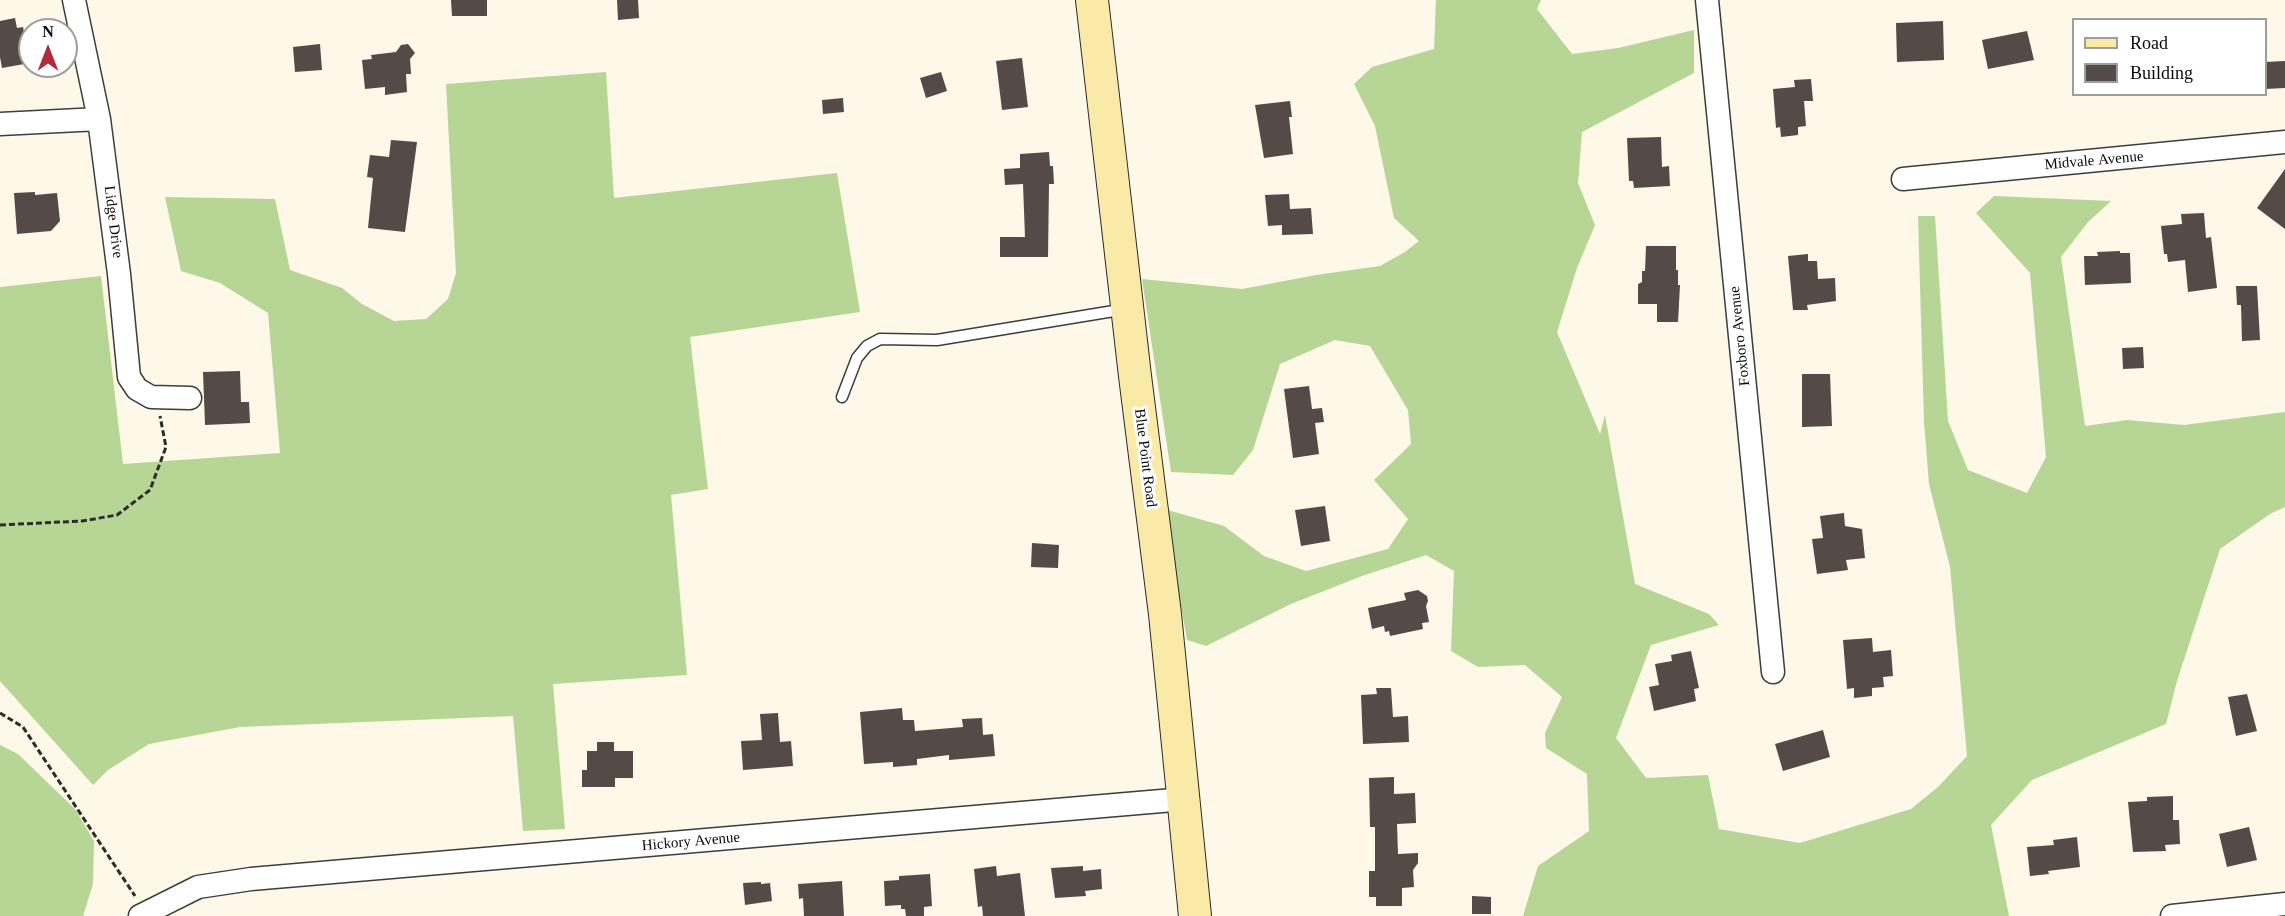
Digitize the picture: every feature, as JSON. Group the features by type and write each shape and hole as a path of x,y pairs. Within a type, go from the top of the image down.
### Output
{"street":[{"name":"Lidge Drive","path":"76,0 99,119 118,264 129,376 137,389 151,397 190,398"},
{"name":"Blue Point Road","path":"1092,0 1165,614 1196,916"},
{"name":"Foxboro Avenue","path":"1707,0 1773,672"},
{"path":"0,124 99,119"},
{"name":"Midvale Avenue","path":"1903,179 2285,142"},
{"name":"Hickory Avenue","path":"143,914 198,887 251,879 1185,799"},
{"path":"2172,916 2285,904"}],"lane":[{"path":"842,397 857,358 867,346 880,339 937,340 1127,309"}],"path":[{"path":"0,525 82,521 117,515 150,490 166,447 157,397"},
{"path":"0,713 23,726 143,914"}],"green space":[{"path":"1436,0 1541,0 1537,9 1572,54 1618,48 1694,30 1694,73 1582,132 1578,183 1595,225 1577,268 1557,332 1600,434 1605,415 1635,584 1709,614 1719,625 1651,645 1616,738 1646,778 1708,775 1719,829 1800,843 1911,809 1938,787 1967,756 1950,567 1929,484 1924,422 1918,216 1935,216 1948,421 1968,470 2027,493 2046,457 2030,273 1976,213 1994,196 2111,201 2088,222 2061,257 2085,426 2127,420 2184,425 2285,412 2285,507 2270,514 2220,549 2177,681 2166,724 2032,780 1991,825 2009,916 1523,916 1538,866 1589,831 1587,774 1546,748 1545,733 1562,697 1525,665 1478,667 1451,651 1454,571 1426,555 1362,576 1291,604 1206,646 1187,640 1164,509 1224,526 1264,556 1306,571 1388,549 1408,519 1374,480 1411,444 1408,410 1370,346 1335,340 1280,364 1253,450 1233,475 1171,472 1142,279 1242,289 1380,266 1419,241 1394,218 1375,126 1354,84 1372,67 1434,49"},
{"path":"606,72 614,198 837,173 860,312 690,337 708,489 671,495 687,675 553,684 565,829 523,831 513,716 240,727 149,744 108,770 93,785 0,681 0,287 101,276 123,464 280,453 268,313 220,283 181,271 165,197 275,199 290,270 342,288 362,304 394,321 426,319 448,299 456,273 446,84"},
{"path":"0,745 18,754 75,809 94,841 93,884 83,916 0,916"}],"building":[{"path":"451,0 487,0 487,16 452,16"},
{"path":"617,0 638,0 639,18 618,20"},
{"path":"15,18 18,28 18,65 2,68 0,21"},
{"path":"1943,21 1944,60 1897,62 1896,23"},
{"path":"2027,31 2034,60 1988,69 1982,40"},
{"path":"320,44 322,70 295,72 293,47"},
{"path":"408,44 415,53 410,59 411,74 406,74 407,92 385,95 385,87 365,89 362,60 372,59 371,55 396,52 401,45"},
{"path":"1022,58 1028,107 1002,110 996,61"},
{"path":"2285,61 2285,88 2267,89 2267,62"},
{"path":"941,72 947,91 926,98 920,78"},
{"path":"1811,79 1813,101 1804,101 1806,126 1798,127 1798,135 1781,137 1780,127 1776,128 1773,89 1795,87 1794,80"},
{"path":"843,98 844,112 823,114 822,100"},
{"path":"1290,101 1292,117 1289,117 1293,154 1264,158 1255,105"},
{"path":"1661,137 1662,167 1669,166 1670,186 1634,188 1633,181 1629,181 1627,138"},
{"path":"391,140 417,142 405,232 368,228 373,178 367,177 370,155 389,157"},
{"path":"1049,152 1054,184 1049,184 1048,257 1000,257 1000,237 1025,237 1023,184 1005,185 1004,169 1020,168 1020,154"},
{"path":"2285,169 2285,229 2257,208"},
{"path":"35,192 35,195 57,193 60,221 51,231 17,234 14,193"},
{"path":"1289,194 1290,209 1311,208 1313,234 1282,235 1282,225 1268,226 1265,195"},
{"path":"2204,213 2206,238 2211,237 2217,288 2188,292 2185,260 2168,262 2167,254 2164,254 2161,226 2182,224 2181,214"},
{"path":"1646,246 1676,246 1676,270 1678,270 1678,285 1680,285 1678,322 1657,322 1657,304 1638,304 1638,284 1642,282 1642,271 1645,271"},
{"path":"2120,251 2120,253 2130,253 2131,283 2085,285 2084,256 2098,256 2097,252"},
{"path":"1808,254 1808,261 1817,261 1818,279 1835,278 1836,301 1807,305 1808,310 1793,310 1788,256"},
{"path":"2236,286 2257,286 2260,340 2242,341 2241,305 2237,305"},
{"path":"2143,347 2144,368 2123,369 2122,348"},
{"path":"240,371 241,402 249,402 250,423 205,425 203,372"},
{"path":"1802,374 1830,374 1832,426 1802,427"},
{"path":"1309,386 1312,409 1322,408 1324,422 1315,423 1319,454 1293,458 1284,389"},
{"path":"1325,506 1330,541 1301,546 1295,510"},
{"path":"1844,513 1845,526 1862,529 1865,558 1846,560 1848,570 1817,574 1812,539 1823,538 1820,516"},
{"path":"1032,543 1059,545 1058,568 1031,567"},
{"path":"1418,590 1427,596 1428,601 1426,606 1429,622 1422,623 1423,629 1390,636 1389,631 1385,632 1384,626 1372,629 1368,608 1406,600 1404,593"},
{"path":"1872,638 1873,652 1891,650 1893,676 1883,677 1884,687 1872,688 1872,696 1854,698 1854,688 1847,689 1843,640"},
{"path":"1691,651 1699,688 1694,689 1696,701 1654,711 1649,687 1659,685 1655,664 1672,661 1671,655"},
{"path":"1376,688 1391,688 1393,717 1408,716 1409,742 1363,744 1361,695 1377,694"},
{"path":"2247,694 2257,731 2236,736 2228,697"},
{"path":"902,708 903,720 914,720 915,731 963,727 962,719 982,718 983,735 993,734 995,756 949,760 949,755 917,759 917,765 893,767 893,762 864,764 860,712"},
{"path":"778,713 780,742 791,741 793,766 743,770 741,741 762,740 760,714"},
{"path":"1823,730 1830,757 1783,771 1775,744"},
{"path":"597,742 614,742 614,751 633,751 633,778 615,778 615,787 582,787 582,770 587,770 587,751 597,751"},
{"path":"1394,777 1394,794 1415,793 1416,823 1397,824 1398,854 1418,853 1418,863 1413,870 1414,887 1402,888 1402,906 1376,906 1376,897 1369,897 1369,871 1375,871 1375,827 1370,827 1369,778"},
{"path":"2173,796 2173,820 2179,820 2180,844 2165,845 2166,851 2133,852 2128,802 2147,801 2147,797"},
{"path":"2249,827 2257,860 2227,867 2219,834"},
{"path":"2077,837 2080,867 2030,876 2027,847 2054,845 2053,840"},
{"path":"996,866 997,876 1020,873 1025,916 983,916 982,906 978,907 974,869"},
{"path":"1083,866 1083,871 1101,869 1102,889 1085,891 1086,896 1055,898 1051,868"},
{"path":"930,874 932,906 924,907 924,916 906,916 905,909 901,909 901,905 885,906 884,881 899,880 899,876"},
{"path":"842,881 844,916 804,916 803,898 799,899 798,884"},
{"path":"761,882 761,884 770,883 772,901 745,905 743,883"},
{"path":"1472,896 1491,897 1491,914 1472,914"}]}
